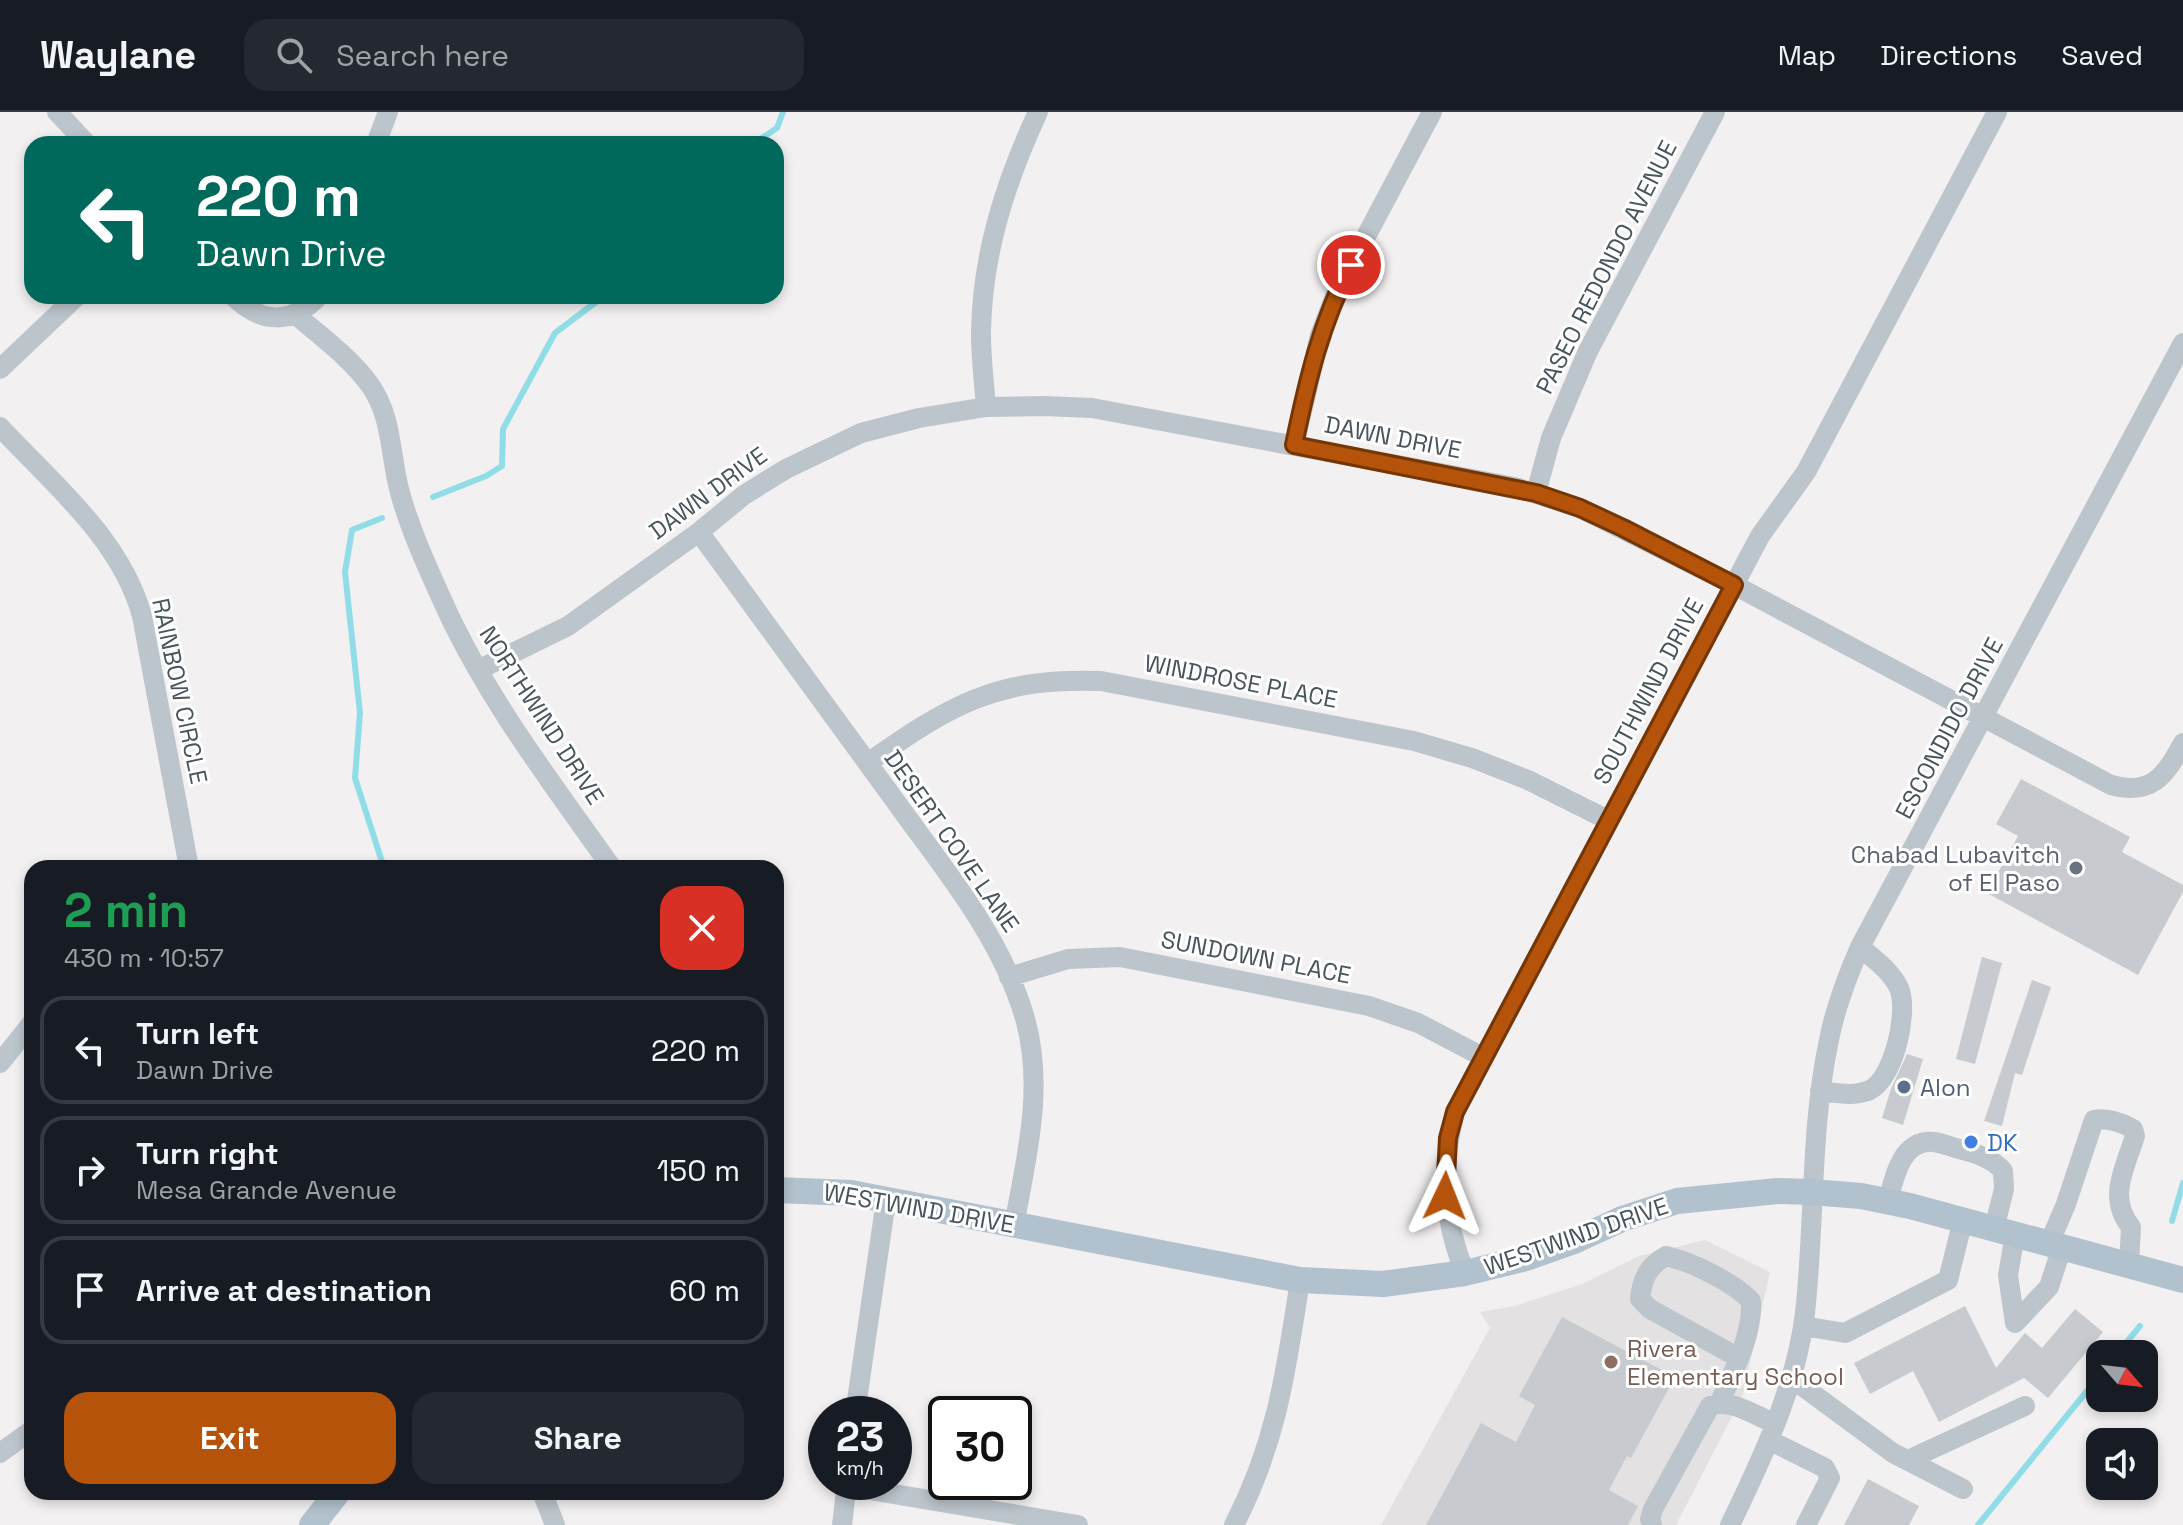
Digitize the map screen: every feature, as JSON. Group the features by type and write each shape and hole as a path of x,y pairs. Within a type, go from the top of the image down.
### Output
{"main road":[{"name":"WESTWIND DRIVE","path":"784,1190 851,1193 1300,1280 1383,1284 1465,1273 1526,1258 1622,1219 1677,1201 1740,1194 1812,1192 1888,1201 2183,1280"},
{"path":"312,1525 332,1500"}],"street":[{"path":"57,112 80,136"},
{"path":"379,136 388,112"},
{"path":"986,407 981,335 992,235 1014,163 1038,112"},
{"path":"1294,445 1320,335 1337,291 1432,112"},
{"name":"PASEO REDONDO AVENUE","path":"1536,493 1551,438 1582,363 1715,112"},
{"name":"SOUTHWIND DRIVE","path":"1465,1273 1449,1223 1444,1175 1448,1138 1455,1112 1760,536 1806,472 1997,112"},
{"path":"0,369 69,304"},
{"path":"242,304 263,316 280,318 295,314 311,304"},
{"name":"NORTHWIND DRIVE","path":"295,314 355,368 381,404 388,425 399,489 424,559 478,670 535,759 606,860"},
{"name":"ESCONDIDO DRIVE","path":"1730,1525 1772,1432 1803,1326 1820,1091 1838,1003 1860,947 2183,343"},
{"name":"DAWN DRIVE","path":"478,670 568,626 699,532 744,495 786,469 861,433 919,418 986,407 1092,408 1536,493 1580,508 1734,585 2111,785 2126,789 2142,788 2163,776 2183,743"},
{"name":"RAINBOW CIRCLE","path":"0,427 100,533 128,578 142,616 188,860"},
{"name":"DESERT COVE LANE","path":"699,532 972,907 1009,977 1024,1015 1034,1101 1014,1225"},
{"name":"WINDROSE PLACE","path":"868,763 925,722 997,690 1068,680 1101,681 1414,741 1472,758 1528,780 1608,820"},
{"path":"1820,1091 1856,1094 1871,1089 1883,1079 1889,1068 1901,1020 1901,992 1890,974 1860,947"},
{"name":"SUNDOWN PLACE","path":"1009,977 1068,959 1120,957 1369,1006 1418,1023 1483,1057"},
{"path":"0,1063 24,1033"},
{"path":"1888,1201 1902,1157 1921,1143 1933,1142 1980,1155 2003,1171 2008,1275 2015,1323 2049,1287 2066,1204 2094,1120 2101,1118 2127,1125 2133,1129 2135,1136 2120,1185 2118,1203 2123,1218 2131,1227 2129,1265"},
{"path":"858,1396 886,1200"},
{"path":"1803,1326 1845,1333 1948,1280 1963,1220"},
{"path":"1652,1525 1653,1509 1703,1417 1710,1406 1720,1402 1739,1358 1752,1313 1751,1301 1742,1292 1683,1260 1666,1256 1652,1264 1641,1284 1640,1299 1650,1309 1739,1358"},
{"path":"1234,1525 1255,1482 1276,1421 1300,1280"},
{"path":"1790,1377 1893,1453 1963,1489"},
{"path":"1720,1402 1772,1432 1829,1473 1830,1478 1812,1523"},
{"path":"1908,1460 2025,1406"},
{"path":"0,1453 24,1436"},
{"path":"912,1496 1078,1525"},
{"path":"545,1500 555,1525"},
{"path":"842,1525 844,1500"}],"shaded area":[{"name":"Rivera Elementary School","path":"1705,1240 1770,1272 1743,1395 1676,1525 1381,1525 1490,1328 1480,1312 1515,1306 1582,1284 1639,1256"}],"building":[{"name":"Chabad Lubavitch of El Paso","path":"2021,779 2130,837 2122,852 2183,885 2183,892 2138,975 1987,893 2018,836 1996,824"},
{"path":"1982,957 2002,963 1975,1064 1956,1059"},
{"path":"2032,980 2051,987 2022,1075 2015,1073 2002,1126 1984,1121"},
{"path":"1907,1054 1923,1059 1903,1125 1882,1118"},
{"path":"1965,1306 1996,1368 2025,1333 2042,1348 2075,1309 2103,1332 2096,1340 2086,1340 2086,1352 2048,1398 2024,1378 1939,1422 1913,1371 1870,1394 1854,1363"},
{"path":"1562,1317 1675,1377 1631,1458 1627,1456 1609,1490 1638,1506 1628,1525 1426,1525 1481,1423 1516,1442 1535,1405 1519,1396"},
{"path":"1868,1479 1919,1506 1909,1525 1844,1525"}],"waterway":[{"path":"765,136 777,128 783,112"},
{"path":"433,497 486,476 502,466 503,429 555,333 593,304"},
{"path":"381,860 355,778 360,713 345,572 352,530 382,518"},
{"path":"2172,1221 2183,1183"},
{"path":"2128,1340 2140,1326"},
{"path":"1978,1525 2086,1392"}],"place":[{"name":"Chabad Lubavitch of El Paso","path":"2076,868"},
{"name":"Alon","path":"1904,1087"},
{"name":"DK","path":"1971,1142"},
{"name":"Rivera Elementary School","path":"1611,1362"}],"route":[{"path":"1351,265 1320,335 1294,445 1536,493 1580,508 1734,585 1455,1112 1448,1138 1445,1196"}]}
